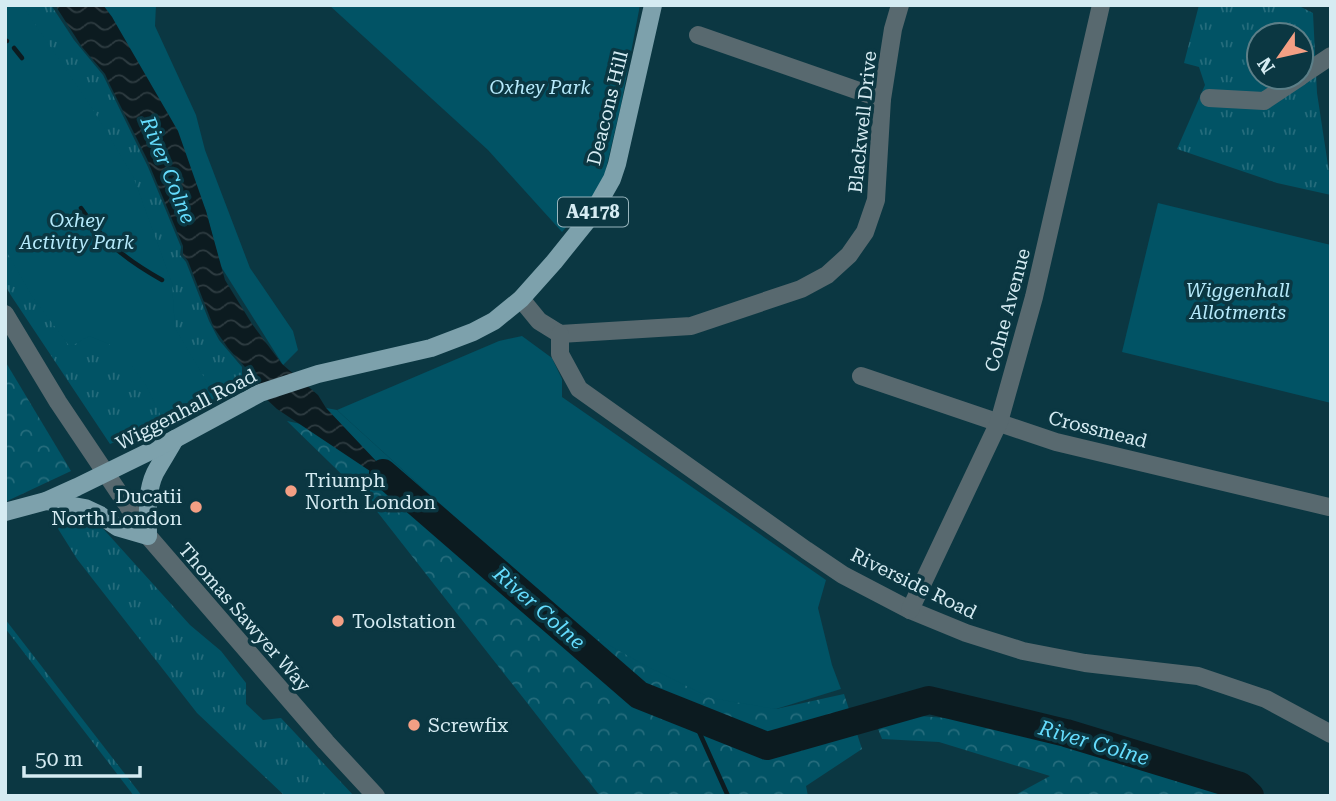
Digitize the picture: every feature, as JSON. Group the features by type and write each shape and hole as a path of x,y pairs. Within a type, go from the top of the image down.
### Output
{"main road":[{"name":"Deacons Hill","path":"432,348 494,321 521,299 591,216 612,179 617,164 653,5"},
{"name":"Wiggenhall Road","path":"5,512 46,501 106,473 260,393 346,367 432,348"},
{"path":"46,501 85,508 117,527 148,536 148,503 155,473 175,439"}],"street":[{"name":"Blackwell Drive","path":"560,334 691,326 801,289 827,275 849,256 865,233 876,200 882,99 893,29 901,5"},
{"name":"Colne Avenue","path":"910,610 999,422 1034,297 1101,5"},
{"path":"698,35 882,99"},
{"path":"1315,67 1331,56"},
{"path":"1209,97 1264,101 1279,91"},
{"path":"521,299 539,321 560,334"},
{"name":"Thomas Sawyer Way","path":"5,314 58,402 148,536 326,743 376,796"},
{"name":"Riverside Road","path":"560,334 560,354 579,389 806,550 844,575 910,610 966,633 1023,651 1085,663 1198,676 1266,699 1331,734"},
{"name":"Crossmead","path":"860,376 1056,442 1329,507"}],"green space":[{"name":"Oxhey Activity Park","path":"5,5 51,5 74,40 103,75 148,167 181,247 180,255 186,262 209,321 219,340 242,367 242,375 250,386 110,444 10,294 5,285"},
{"name":"Oxhey Activity Park","path":"5,5 22,5 92,108 133,176 172,283 175,328 211,389 161,416 146,385 132,366 109,344 89,336 70,347 32,296 5,249"},
{"path":"103,5 156,5 155,26 196,115 205,150 250,268 293,331 298,350 283,365 220,265 206,211 112,17"},
{"name":"Oxhey Park","path":"329,5 640,5 602,186 562,232 488,150"},
{"path":"1199,5 1297,5 1313,13 1313,21 1245,21 1245,91 1315,91 1315,53 1317,93 1331,195 1277,183 1177,149 1205,85 1199,67 1184,63"},
{"name":"Wiggenhall Allotments","path":"1158,203 1331,245 1331,403 1122,352"},
{"path":"522,336 552,358 562,379 562,397 826,580 818,608 832,665 841,689 776,709 711,698 648,667 573,625 337,410 499,341"},
{"path":"5,361 71,471 5,502"},
{"path":"326,408 337,410 573,625 776,709 844,694 862,749 806,786 808,796 600,796 368,500 287,421 301,424 408,496"},
{"path":"65,513 98,523 190,625 221,651 246,683 246,704 263,720 281,718 354,796 285,796 197,713 77,559 50,516"},
{"path":"5,619 142,796 134,796 5,628"},
{"path":"908,715 970,720 1006,729 1139,766 1229,796 1013,796 1050,776 939,742 882,739 875,721"}],"water":[{"path":"55,5 103,5 112,17 178,131 206,211 225,280 252,324 282,364 318,395 326,408 412,499 277,409 245,379 245,367 214,328 147,159 105,74 82,47"}],"waterway":[{"path":"14,48 22,58"},
{"path":"81,208 117,249 162,280"},
{"name":"River Colne","path":"383,473 639,695 767,746 929,700 1066,733 1240,786 1250,796"},
{"path":"692,716 728,796"}],"place":[{"name":"Triumph North London","path":"291,491"},
{"name":"Ducatii North London","path":"196,507"},
{"name":"Toolstation","path":"338,621"},
{"name":"Screwfix","path":"414,725"}]}
